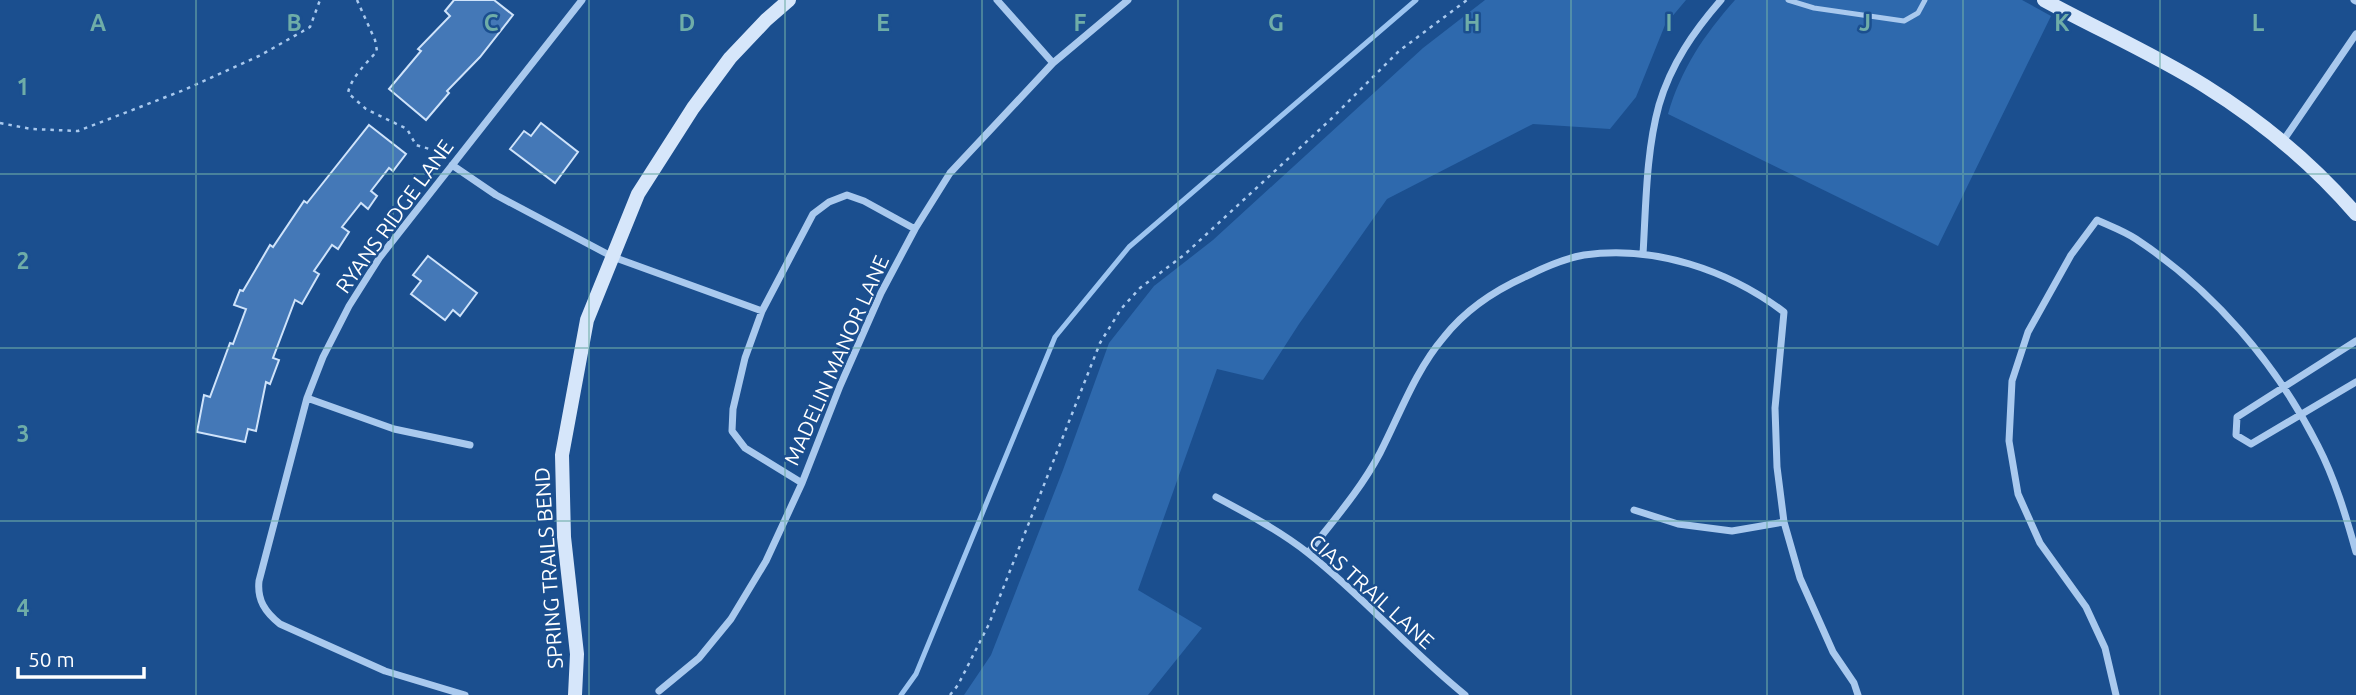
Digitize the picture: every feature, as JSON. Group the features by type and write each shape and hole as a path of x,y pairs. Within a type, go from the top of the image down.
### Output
{"street":[{"name":"RYANS RIDGE LANE","path":"465,695 427,685 346,655 280,624 267,614 261,603 259,581 307,398 323,357 349,306 380,257 582,0"},
{"name":"SPRING TRAILS BEND","path":"575,695 577,654 564,537 562,455 587,320 638,194 693,108 730,58 765,20 789,0"},
{"path":"997,0 1053,64"},
{"name":"MADELIN MANOR LANE","path":"659,691 699,658 731,618 766,561 881,293 915,229 950,173 1053,64 1128,0"},
{"path":"1643,254 1651,153 1659,106 1675,63 1693,33 1721,0"},
{"path":"2047,1 2205,86 2283,141 2339,194 2356,214"},
{"path":"2283,141 2356,34"},
{"path":"452,164 495,195 614,257 762,311"},
{"path":"802,482 745,449 732,431 733,409 745,358 762,311 813,214 829,202 847,195 864,201 915,229"},
{"path":"2116,695 2105,648 2086,607 2040,543 2018,494 2009,441 2012,382 2028,332 2071,255 2097,220 2134,238 2204,292 2248,338 2302,415 2320,448 2343,506 2356,552"},
{"path":"1308,553 1355,492 1379,454 1423,367 1444,336 1474,307 1505,285 1583,255 1643,254 1685,262 1728,278 1760,294 1784,312 1775,408 1777,467 1784,522 1800,578 1833,652 1854,683 1857,695"},
{"path":"2356,341 2237,418 2236,435 2251,444 2356,382"},
{"path":"307,398 394,429 470,445"},
{"name":"CIAS TRAIL LANE","path":"1216,497 1262,521 1308,553 1353,591 1434,671 1465,695"},
{"path":"1634,510 1678,524 1732,531 1784,522"}],"lane":[{"path":"1788,0 1814,8 1904,22 1918,13 1925,0"}],"path":[{"path":"0,123 31,129 79,131 184,90 261,55 310,27 320,0"},
{"path":"357,0 375,40 377,51 359,72 348,93 366,109 407,129 416,145 433,150 452,164"},
{"path":"950,695 958,685 989,624 1100,343 1121,309 1140,288 1184,255 1330,120 1399,51 1467,0"}],"shaded area":[{"path":"1485,0 1686,0 1665,25 1636,97 1610,129 1533,124 1387,199 1263,380 1217,369 1138,590 1202,628 1148,695 964,695 991,655 1109,343 1154,286 1213,240 1423,48"},
{"path":"1735,0 2022,0 2051,16 1938,246 1668,114 1695,53"}],"building":[{"path":"454,0 494,0 513,15 480,57 447,91 449,93 426,120 389,89 421,51 418,49 450,16 445,11"},
{"path":"541,123 578,152 555,183 510,149 524,131 531,136"},
{"path":"369,125 406,154 393,171 389,168 371,191 377,196 368,209 361,203 342,227 349,232 338,249 332,245 314,271 319,274 302,304 295,300 273,358 279,360 270,384 266,382 256,431 248,429 245,442 197,432 204,395 210,397 246,309 234,305 240,290 243,291 270,245 273,247 304,201 307,203"},
{"path":"428,256 477,293 460,316 453,310 445,320 411,294 421,281 413,275"}],"waterway":[{"path":"901,695 916,674 1055,337 1129,247 1416,0"}]}
